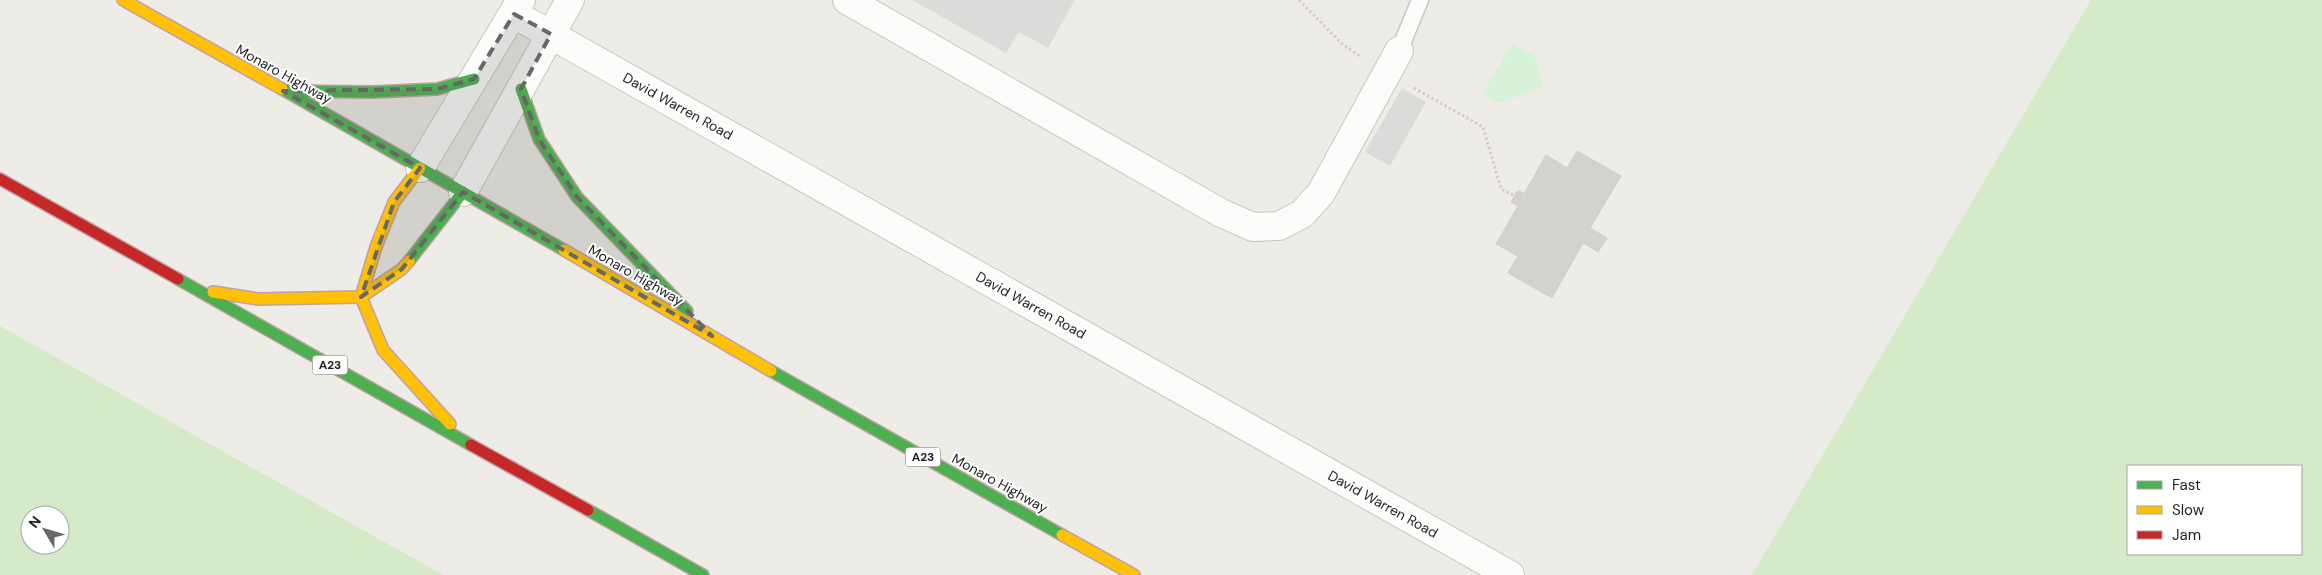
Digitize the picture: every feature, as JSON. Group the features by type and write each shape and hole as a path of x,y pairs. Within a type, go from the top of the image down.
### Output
{"highway":[{"name":"Monaro Highway","path":"123,0 1134,575"},
{"path":"283,91 373,92 437,89 474,79"},
{"path":"521,89 539,139 577,197 712,336"},
{"path":"420,168 394,202 376,247 361,297 383,350 465,441"},
{"name":"A23","path":"0,180 703,575"},
{"path":"195,289 258,299 361,297 402,269 463,192"}],"street":[{"path":"463,192 570,0"},
{"path":"847,0 1221,213 1253,227 1279,226 1302,214 1321,193 1393,62"},
{"name":"David Warren Road","path":"420,168 518,7 551,34 1510,575"}],"lane":[{"path":"1393,62 1420,0"}],"path":[{"path":"1299,0 1341,43 1393,62 1483,127 1501,189 1515,196"}],"highlighted area":[{"path":"514,14 551,34 521,89 539,139 577,197 712,336 463,192 402,269 361,297 394,202 420,168 283,91 437,89 474,79"}],"shaded area":[{"path":"912,0 1075,0 1048,48 1019,32 1006,53"},
{"path":"1402,88 1426,102 1390,166 1365,152"}],"green space":[{"path":"2091,0 2322,0 2322,575 1752,575"},
{"path":"1512,44 1536,57 1542,88 1498,103 1483,93"},
{"path":"0,326 443,575 0,575"}],"building":[{"path":"1577,151 1621,176 1590,228 1607,238 1598,252 1583,243 1552,298 1508,273 1518,256 1496,244 1518,206 1511,202 1518,190 1524,194 1546,155 1567,168"}],"traffic: fast":[{"path":"287,91 373,92 437,89 474,79"},
{"path":"282,89 564,250"},
{"path":"521,89 539,139 577,197 687,311"},
{"path":"409,261 463,192"},
{"path":"178,279 471,445"},
{"path":"771,371 1062,535"},
{"path":"588,510 703,575"}],"traffic: slow":[{"path":"123,0 282,89"},
{"path":"420,168 394,202 376,247 361,297 383,350 450,424"},
{"path":"564,250 771,371"},
{"path":"213,292 258,299 361,297 402,269 409,261"},
{"path":"1062,535 1134,575"}],"traffic: jam":[{"path":"0,179 178,279"},
{"path":"471,445 588,510"}]}
